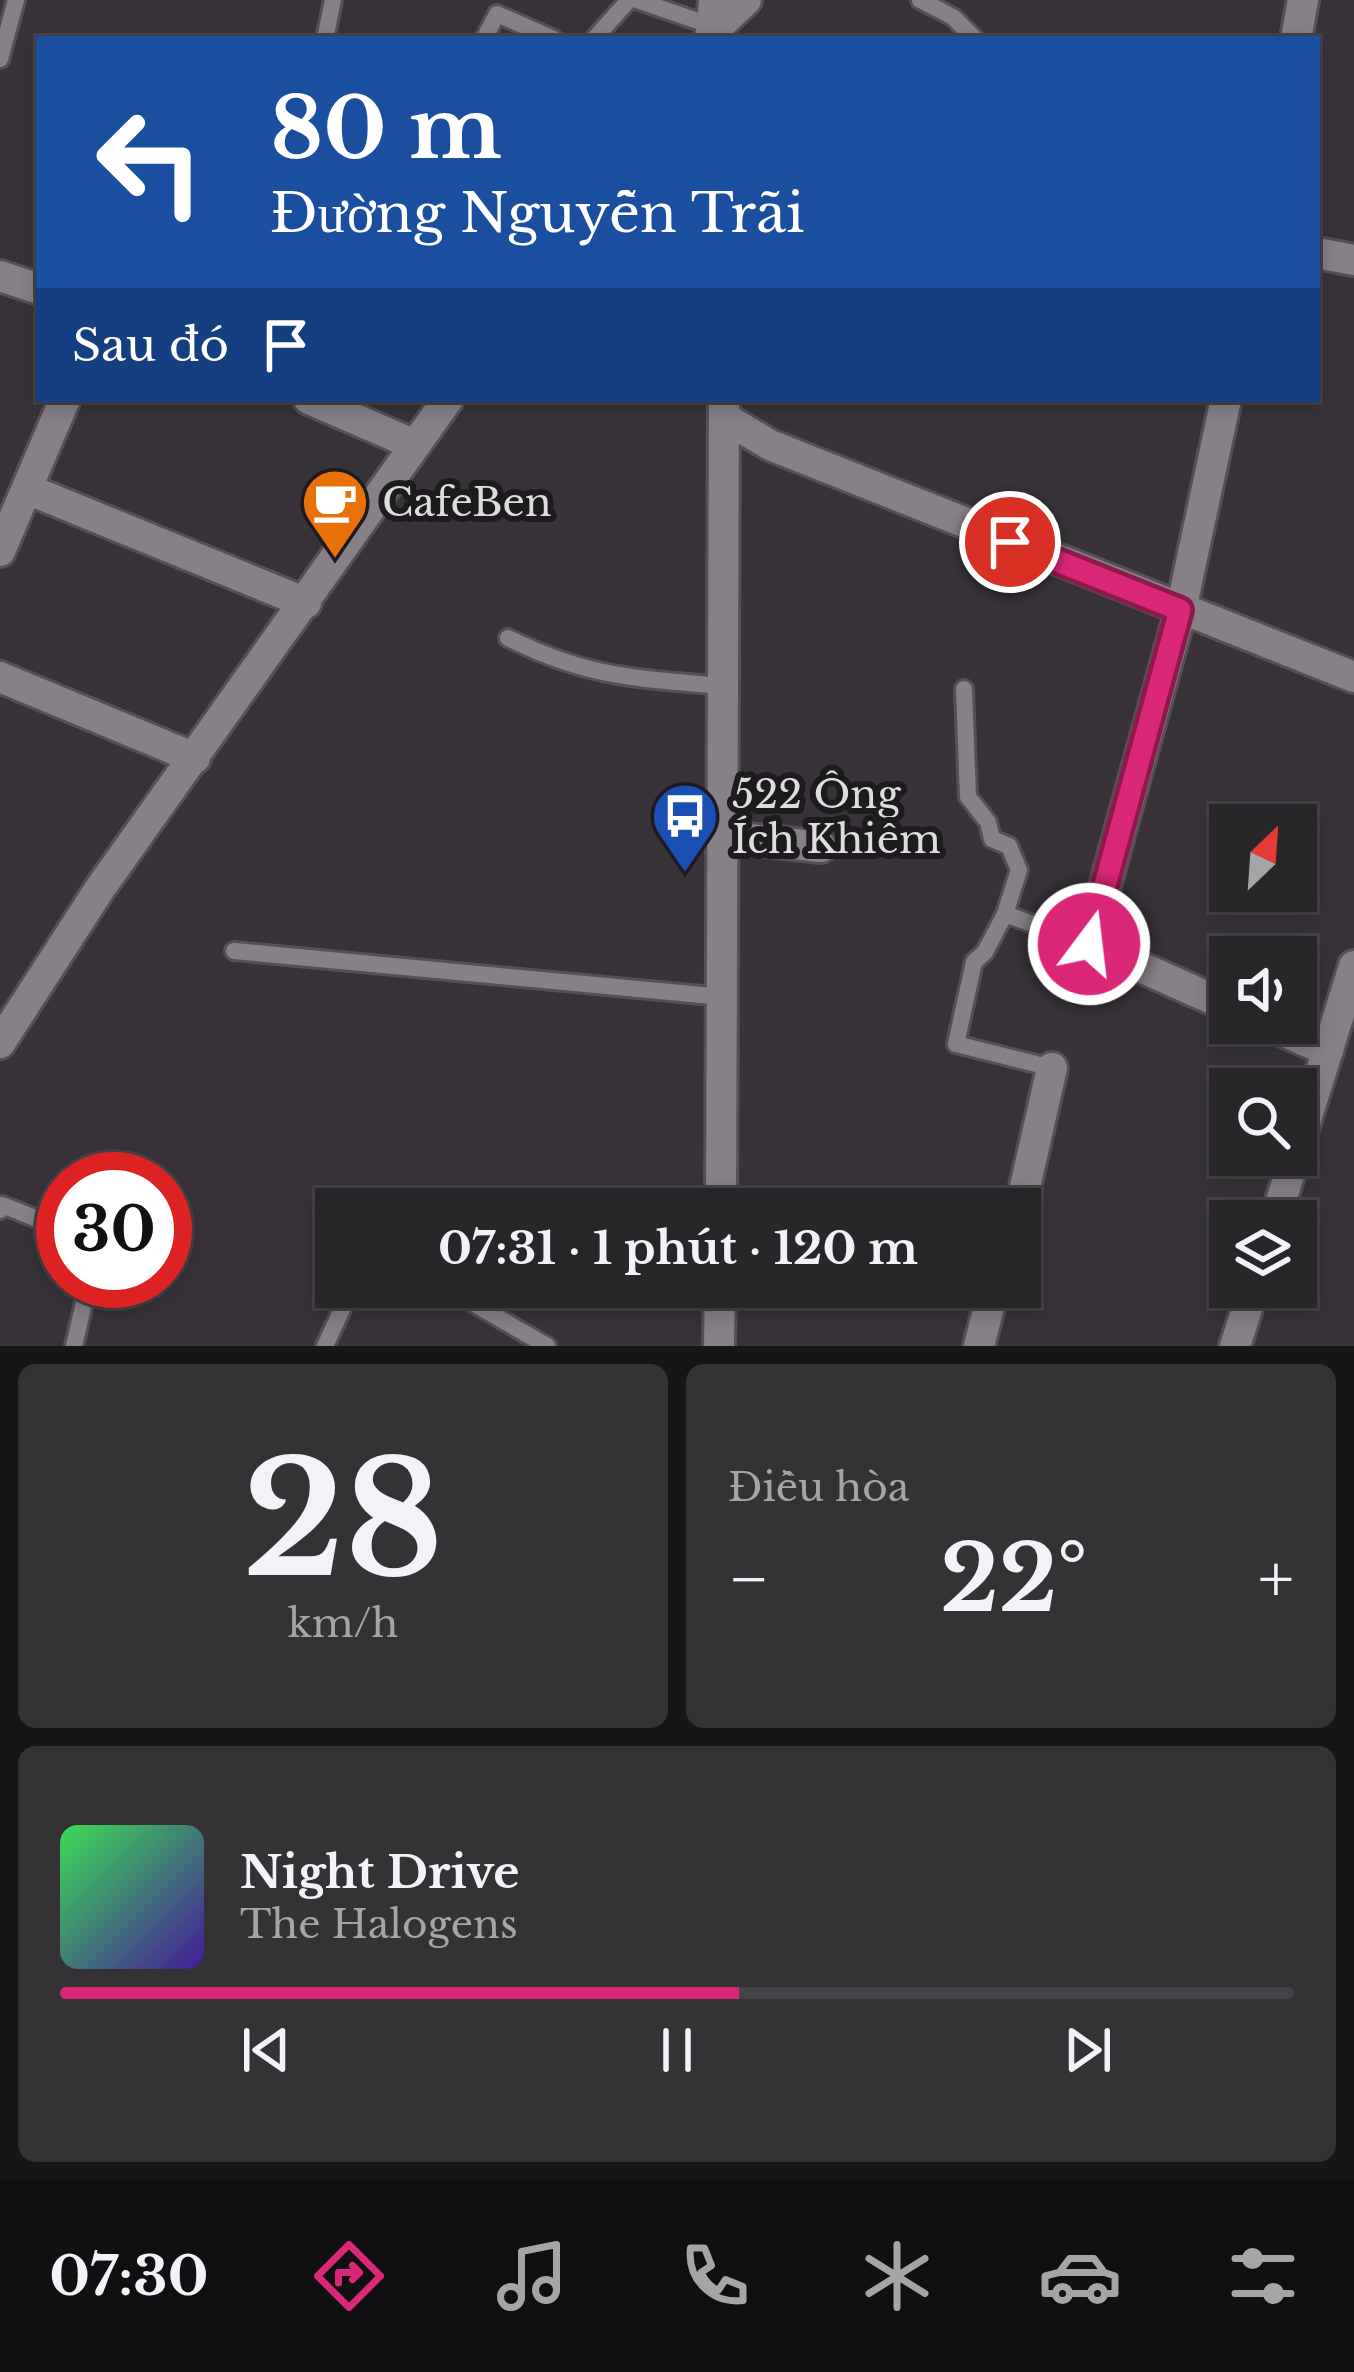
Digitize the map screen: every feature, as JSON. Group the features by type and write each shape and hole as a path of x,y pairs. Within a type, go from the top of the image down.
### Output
{"street":[{"path":"711,27 746,0"},
{"path":"1297,36 1303,0"},
{"path":"1320,254 1354,260"},
{"path":"0,276 36,289"},
{"path":"0,551 64,402"},
{"path":"316,402 415,445"},
{"path":"0,1043 101,887 446,402"},
{"path":"1209,998 1089,944 1180,610 1225,402"},
{"path":"725,408 770,445 1354,677"},
{"path":"721,1188 725,408"},
{"path":"27,489 307,603"},
{"path":"0,677 195,758"},
{"path":"722,836 821,848"},
{"path":"1317,1086 1354,966"},
{"path":"1312,1044 1328,1051"},
{"path":"1025,1188 1052,1068"},
{"path":"719,1346 720,1308"},
{"path":"979,1346 989,1308"},
{"path":"1235,1346 1247,1308"}],"lane":[{"path":"0,59 16,0"},
{"path":"326,36 333,0"},
{"path":"597,36 633,0 711,27"},
{"path":"920,0 953,17 973,36"},
{"path":"485,36 496,14 547,36"},
{"path":"508,638 566,666 598,674 723,686"},
{"path":"964,689 968,797 988,822 992,839 1009,846 1019,869 1005,914 985,952 974,962 956,1044 1052,1068"},
{"path":"1005,914 1089,944"},
{"path":"234,950 723,997"},
{"path":"0,1210 2,1204 36,1218"},
{"path":"74,1346 83,1308"},
{"path":"325,1346 343,1308"},
{"path":"481,1308 547,1346"}],"place":[{"name":"CafeBen","path":"335,561"},
{"name":"522 Ông Ích Khiêm","path":"685,875"}],"route":[{"path":"1010,542 1180,610 1089,944"}]}
